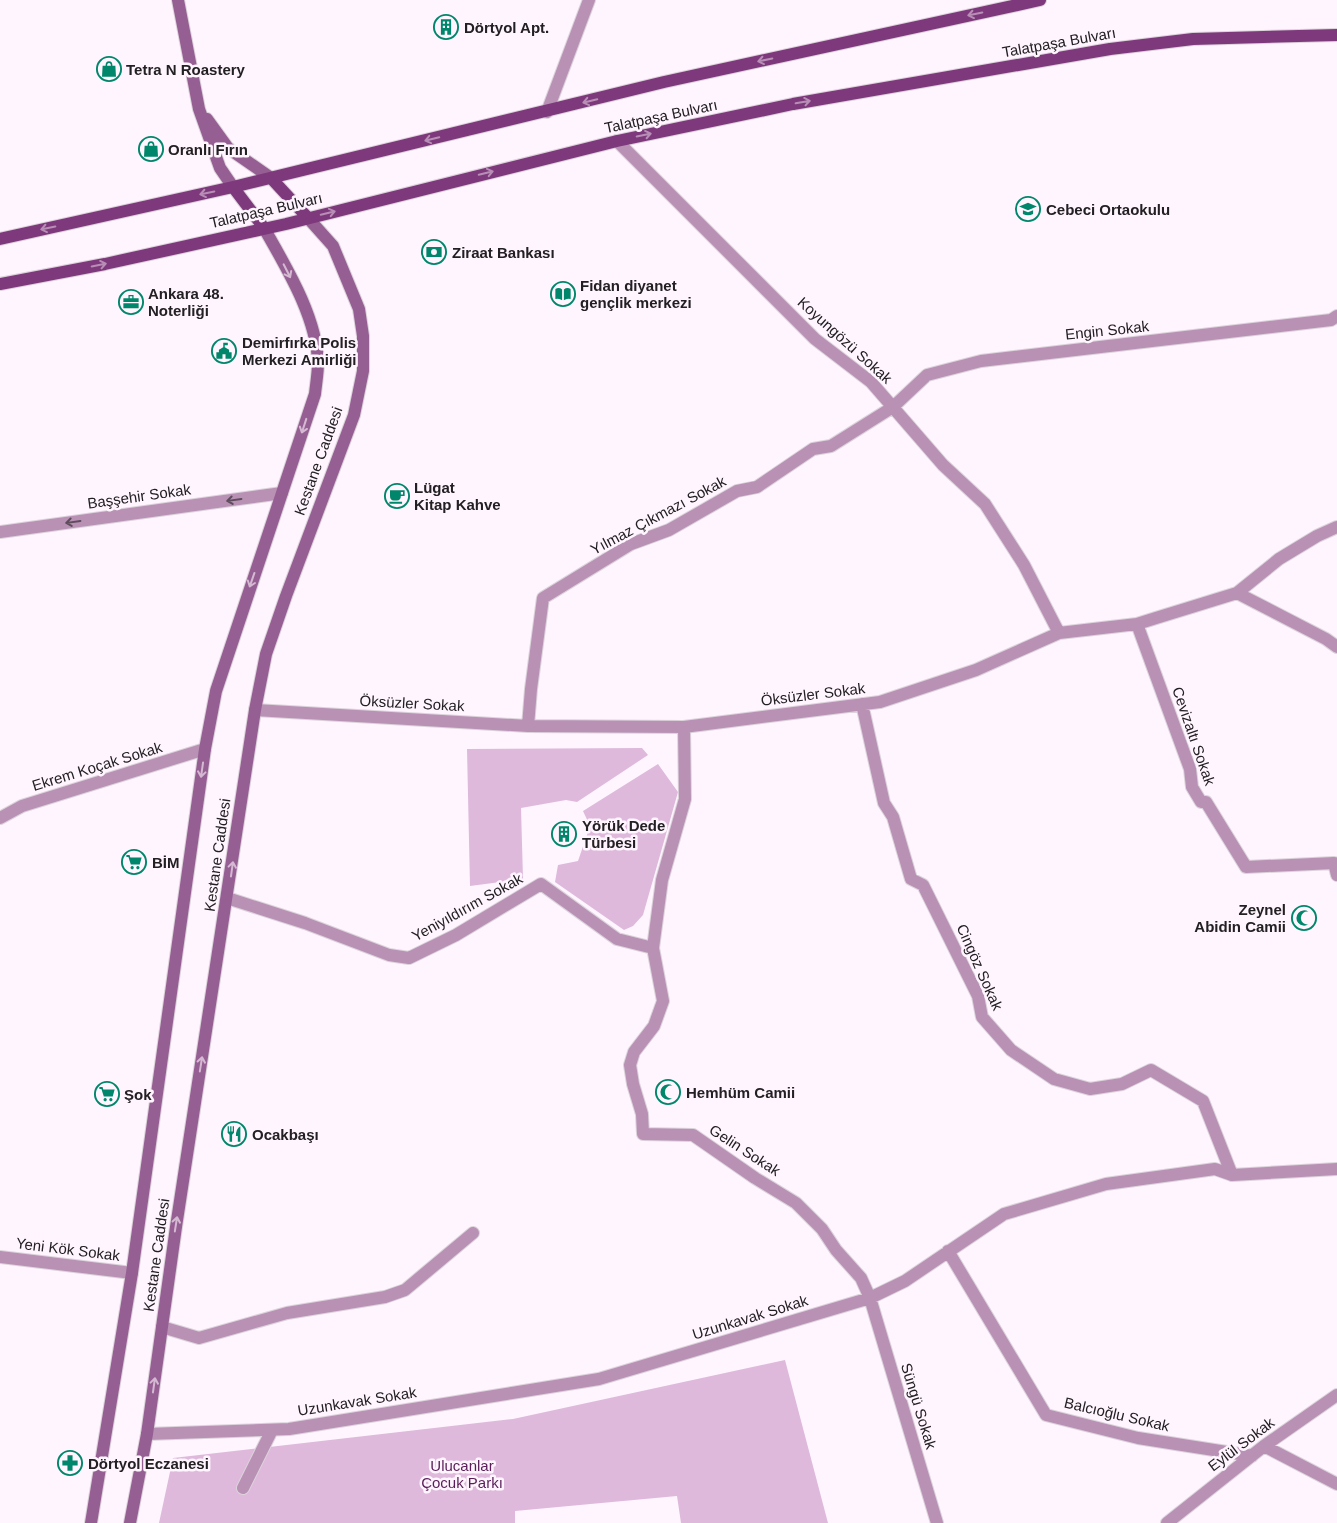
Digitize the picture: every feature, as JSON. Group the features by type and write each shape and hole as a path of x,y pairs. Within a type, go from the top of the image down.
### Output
{"main road":[{"path":"178,0 199,109 220,168 264,228"},
{"name":"Talatpaşa Bulvarı","path":"0,239 233,187 664,82 1040,0"},
{"name":"Talatpaşa Bulvarı","path":"0,284 105,264 264,228 617,141 793,104 1110,49 1193,39 1337,35"},
{"path":"199,109 228,148 271,178 308,218"},
{"name":"Kestane Caddesi","path":"130,1523 147,1434 176,1227 255,710 266,654 354,415 363,371 363,336 359,309 333,246 308,218"},
{"name":"Kestane Caddesi","path":"91,1523 132,1273 205,749 216,691 315,394 318,363 312,330 303,303 264,228"},
{"path":"133,1508 136,1523"}],"street":[{"path":"546,112 589,0"},
{"name":"Koyungözü Sokak","path":"617,141 815,339 871,382 944,465 985,504 1024,565 1059,633"},
{"name":"Engin Sokak","path":"893,407 927,375 981,361 1331,320 1337,316"},
{"name":"Yılmaz Çıkmazı Sokak","path":"528,726 543,598 631,544 669,530 737,491 757,487 813,449 831,446 893,407"},
{"name":"Başşehir Sokak","path":"0,532 282,493"},
{"name":"Öksüzler Sokak","path":"255,710 528,726 684,727 880,702 976,670 1059,633 1136,624 1237,593 1278,560 1337,526"},
{"path":"1237,593 1326,639 1337,647"},
{"name":"Cevizaltı Sokak","path":"1136,624 1190,769 1192,787 1201,802 1206,802 1216,816 1246,867 1336,865"},
{"name":"Cingöz Sokak","path":"862,704 884,803 893,817 911,879 923,885 978,996 982,1017 1011,1050 1054,1079 1090,1089 1122,1084 1151,1070 1203,1101 1232,1175"},
{"name":"Gelin Sokak","path":"684,727 685,799 662,880 653,948 663,1001 654,1026 634,1052 630,1065 633,1084 642,1114 643,1134 693,1136 796,1203 822,1229 836,1250 861,1278 870,1298"},
{"name":"Ekrem Koçak Sokak","path":"0,818 22,806 205,749"},
{"name":"Yeniyıldırım Sokak","path":"227,898 305,923 389,955 409,958 456,935 541,884 617,939 653,948"},
{"name":"Uzunkavak Sokak","path":"147,1434 289,1429 599,1379 870,1298 905,1281 1004,1214 1106,1184 1215,1168 1232,1175 1337,1168"},
{"path":"162,1326 199,1338 287,1313 384,1297 405,1290 473,1233"},
{"name":"Balcıoğlu Sokak","path":"948,1251 1046,1415 1138,1438 1252,1456"},
{"name":"Yeni Kök Sokak","path":"0,1257 132,1273"},
{"name":"Süngü Sokak","path":"870,1298 937,1523"},
{"name":"Eylül Sokak","path":"1167,1523 1264,1446 1337,1395"},
{"path":"244,1488 272,1430"},
{"path":"1264,1446 1337,1484"}],"green space":[{"path":"642,748 648,755 577,802 566,800 521,808 523,879 470,886 467,749"},
{"path":"658,764 678,792 643,915 633,926 624,930 555,882 558,865 578,861 590,826 583,811"},
{"name":"Ulucanlar Çocuk Parkı","path":"785,1360 828,1523 681,1523 677,1496 515,1511 515,1523 159,1523 173,1458 513,1419"}],"place":[{"name":"Dörtyol Apt.","path":"446,27"},
{"name":"Tetra N Roastery","path":"109,69"},
{"name":"Oranlı Fırın","path":"151,149"},
{"name":"Cebeci Ortaokulu","path":"1028,209"},
{"name":"Ziraat Bankası","path":"434,252"},
{"name":"Fidan diyanet gençlik merkezi","path":"563,294"},
{"name":"Ankara 48. Noterliği","path":"131,302"},
{"name":"Demirfırka Polis Merkezi Amirliği","path":"224,351"},
{"name":"Lügat Kitap Kahve","path":"397,496"},
{"name":"Yörük Dede Türbesi","path":"564,834"},
{"name":"BİM","path":"134,862"},
{"name":"Zeynel Abidin Camii","path":"1304,918"},
{"name":"Hemhüm Camii","path":"668,1092"},
{"name":"Şok","path":"107,1094"},
{"name":"Ocakbaşı","path":"234,1134"},
{"name":"Dörtyol Eczanesi","path":"70,1463"}]}
